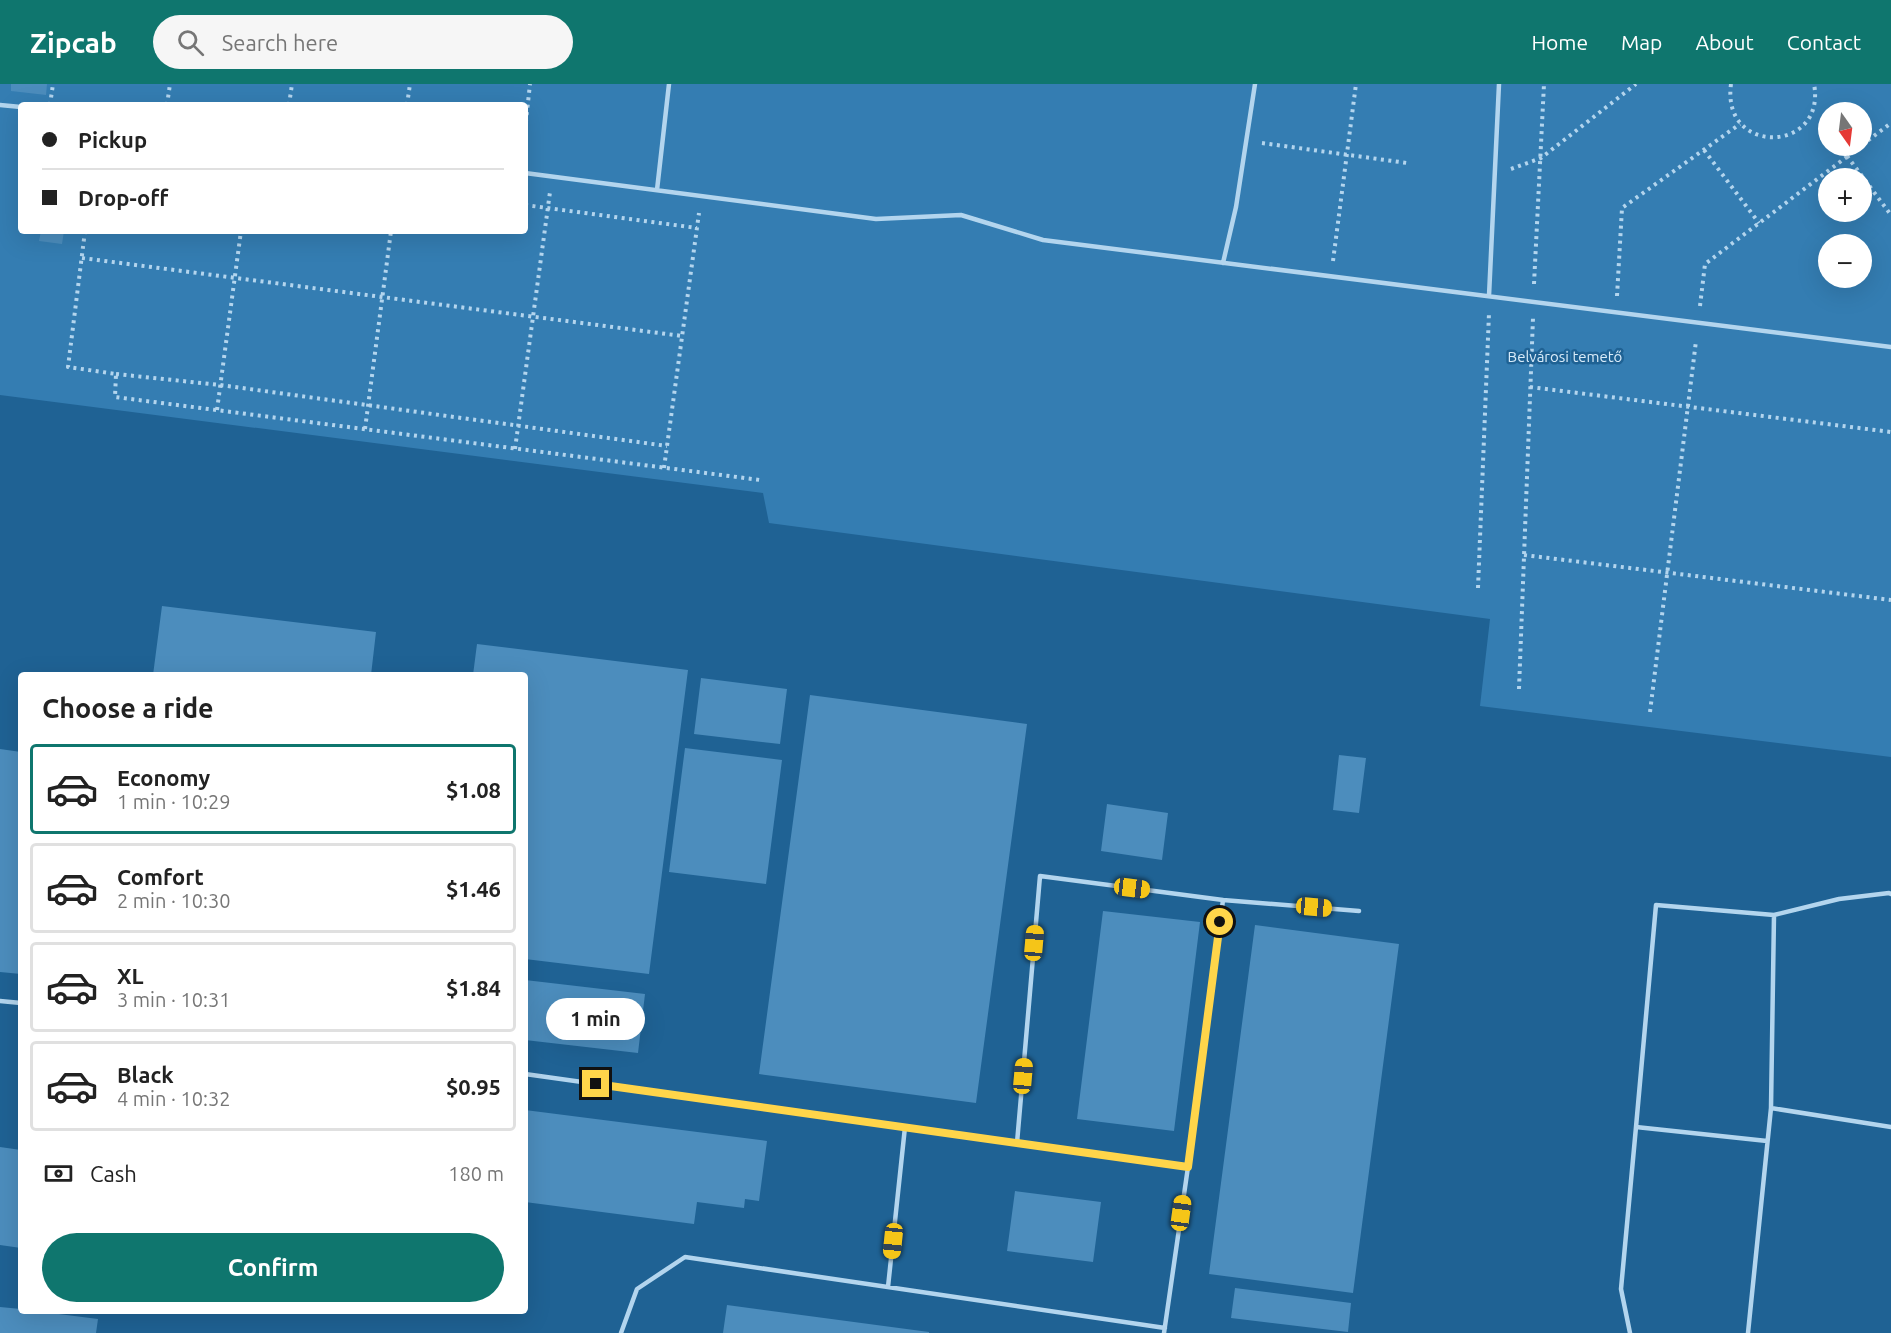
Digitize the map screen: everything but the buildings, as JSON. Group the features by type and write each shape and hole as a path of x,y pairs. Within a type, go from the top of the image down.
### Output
{"lane":[{"path":"657,190 669,84"},
{"path":"1223,263 1236,207 1255,84"},
{"path":"1489,296 1499,84"},
{"path":"0,105 18,107"},
{"path":"528,173 876,219 961,215 1043,240 1891,347"},
{"path":"1017,1143 1040,876 1223,900 1359,911"},
{"path":"1630,1333 1622,1289 1656,905 1774,915 1839,899 1891,894"},
{"path":"621,1333 637,1289 685,1257 1164,1331 1223,900"},
{"path":"1748,1333 1771,1108 1774,915"},
{"path":"0,1000 18,1003"},
{"path":"528,1074 1188,1167"},
{"path":"1771,1108 1891,1127"},
{"path":"888,1287 905,1127"},
{"path":"1636,1127 1767,1141"}],"path":[{"path":"50,102 53,84"},
{"path":"167,102 170,84"},
{"path":"289,102 292,84"},
{"path":"407,102 410,84"},
{"path":"528,102 530,84"},
{"path":"1331,276 1356,84"},
{"path":"1519,689 1533,302 1544,84"},
{"path":"1495,175 1541,158 1636,84"},
{"path":"1731,84 1732,111 1740,124 1765,138 1778,138 1792,134 1803,126 1813,112 1816,95 1814,84"},
{"path":"1872,137 1891,123"},
{"path":"1616,312 1622,208 1740,124"},
{"path":"1246,140 1407,163"},
{"path":"1704,150 1759,223"},
{"path":"1650,712 1705,264 1847,156 1891,215"},
{"path":"515,449 552,177"},
{"path":"664,468 701,196"},
{"path":"528,205 697,228"},
{"path":"85,234 68,367 220,385 668,446"},
{"path":"217,410 241,234"},
{"path":"365,429 391,234"},
{"path":"82,258 682,336"},
{"path":"1478,588 1489,296"},
{"path":"116,374 115,397 760,480"},
{"path":"1530,387 1891,432"},
{"path":"1524,555 1891,600"}],"green space":[{"name":"Belvárosi temető","path":"0,84 1891,84 1891,757 1480,706 1490,619 769,523 763,493 0,395"}],"route":[{"path":"596,1084 1188,1167 1220,922"}]}
